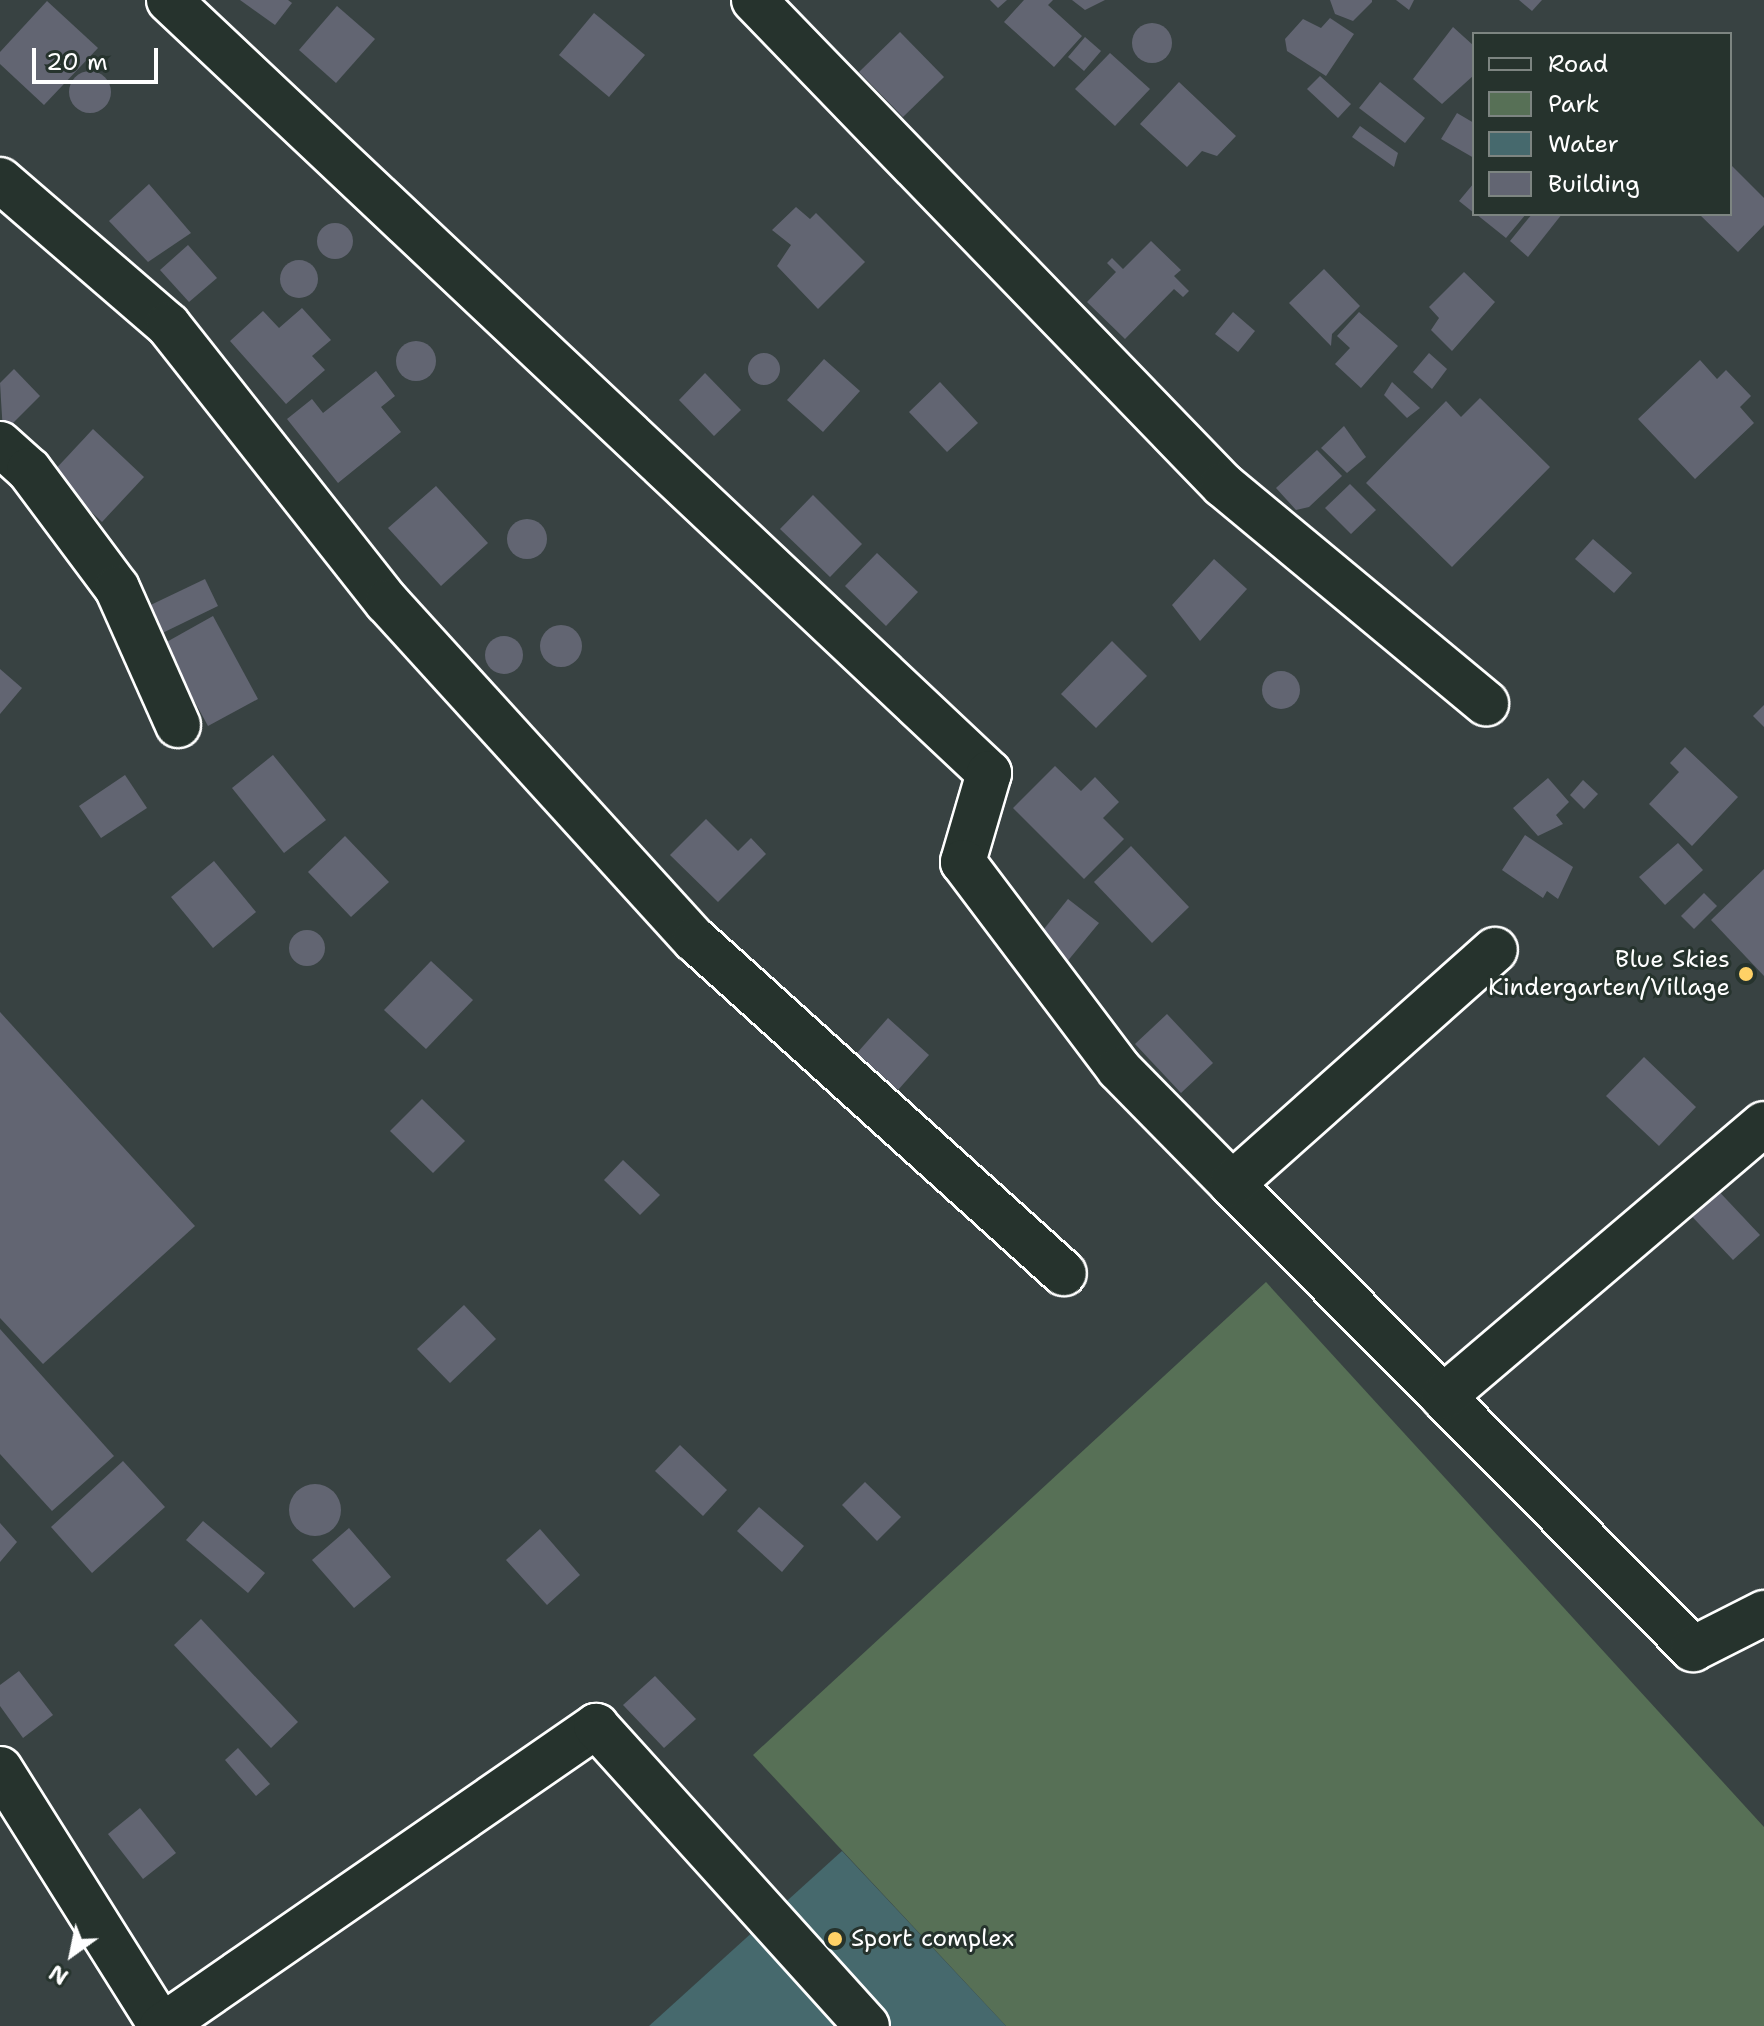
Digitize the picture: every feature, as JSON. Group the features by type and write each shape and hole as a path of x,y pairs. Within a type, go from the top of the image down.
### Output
{"street":[{"path":"169,0 989,773 963,862 1119,1069 1232,1184 1693,1649 1764,1613"},
{"path":"754,0 1223,485 1486,703"},
{"path":"0,180 168,325 387,602 695,940 1064,1273"},
{"path":"0,444 29,470 117,588 178,725"},
{"path":"1232,1184 1495,950"},
{"path":"1443,1397 1764,1124"},
{"path":"0,1769 162,2026 596,1726 867,2026"}],"green space":[{"path":"1266,1282 1764,1827 1764,2026 1006,2026 753,1755"}],"water":[{"name":"Sport complex","path":"842,1851 1006,2026 649,2026"}],"building":[{"path":"240,0 288,0 292,3 275,25"},
{"path":"990,0 1007,0 998,8"},
{"path":"1024,0 1053,0 1048,5 1082,36 1054,67 1004,22"},
{"path":"1072,0 1105,0 1085,10"},
{"path":"1330,0 1372,2 1353,21 1335,14"},
{"path":"1396,0 1414,0 1409,10"},
{"path":"1519,0 1542,0 1532,11"},
{"path":"47,1 98,48 44,105 0,64 0,52"},
{"path":"337,6 375,39 336,83 299,50"},
{"path":"594,13 645,55 609,97 559,55"},
{"path":"1330,18 1354,34 1326,76 1287,51 1285,39 1303,19 1321,28"},
{"path":"1152,23 1166,29 1172,43 1166,57 1152,63 1138,57 1132,43 1138,29"},
{"path":"1453,27 1472,44 1472,77 1442,104 1413,79"},
{"path":"900,32 944,77 903,117 859,72"},
{"path":"1085,37 1101,51 1084,71 1068,57"},
{"path":"1110,53 1150,89 1115,126 1075,89"},
{"path":"90,71 105,77 111,92 105,107 90,113 75,107 69,92 75,77"},
{"path":"1320,76 1351,104 1338,118 1307,89"},
{"path":"1179,82 1236,136 1217,156 1202,151 1187,167 1140,124"},
{"path":"1380,82 1425,118 1405,143 1359,108"},
{"path":"1457,113 1472,122 1472,157 1441,139"},
{"path":"1360,126 1398,153 1394,167 1352,137"},
{"path":"1732,166 1764,198 1764,225 1738,252 1701,216 1732,216"},
{"path":"149,184 191,233 148,262 109,221"},
{"path":"1472,185 1472,211 1459,201"},
{"path":"796,207 810,219 816,213 865,262 818,309 777,266 791,245 772,230"},
{"path":"1478,216 1524,216 1506,238"},
{"path":"1530,216 1560,216 1528,257 1510,241"},
{"path":"335,223 348,228 353,241 348,254 335,259 322,254 317,241 322,228"},
{"path":"1151,241 1181,270 1174,276 1189,291 1183,297 1174,289 1125,339 1087,302 1116,272 1107,263 1112,258 1123,269"},
{"path":"188,245 217,278 189,302 160,270"},
{"path":"299,260 312,266 318,279 312,292 299,298 286,292 280,279 286,266"},
{"path":"1324,269 1360,306 1332,334 1331,346 1289,303"},
{"path":"1464,272 1495,302 1452,351 1431,330 1439,318 1429,307"},
{"path":"302,308 331,340 312,356 325,370 286,404 230,341 263,311 279,328"},
{"path":"1233,312 1255,331 1238,352 1215,334"},
{"path":"1359,312 1398,346 1361,388 1335,364 1350,348 1337,336"},
{"path":"416,341 430,347 436,361 430,375 416,381 402,375 396,361 402,347"},
{"path":"764,353 776,357 780,369 776,381 764,385 752,381 748,369 752,357"},
{"path":"1429,353 1447,369 1432,389 1413,372"},
{"path":"824,359 860,391 823,432 787,400"},
{"path":"1700,360 1717,379 1726,370 1751,396 1740,407 1754,423 1695,479 1638,419"},
{"path":"14,369 40,396 3,433 0,383"},
{"path":"376,371 395,396 381,407 401,432 338,483 287,419 312,399 323,413"},
{"path":"705,373 741,410 714,436 679,400"},
{"path":"940,382 978,423 947,452 909,412"},
{"path":"1392,382 1420,408 1407,418 1384,395"},
{"path":"1480,398 1550,467 1452,567 1366,483 1446,401 1461,417"},
{"path":"1344,426 1366,457 1347,473 1321,448"},
{"path":"93,429 144,477 102,522 51,474"},
{"path":"1317,450 1342,476 1309,507 1296,510 1276,488"},
{"path":"1350,484 1376,510 1351,534 1325,508"},
{"path":"436,486 488,543 441,586 388,528"},
{"path":"813,495 862,544 830,577 780,529"},
{"path":"527,519 541,525 547,539 541,553 527,559 513,553 507,539 513,525"},
{"path":"1593,539 1632,573 1614,593 1575,559"},
{"path":"877,553 918,592 886,626 845,586"},
{"path":"1214,559 1247,589 1200,641 1172,605"},
{"path":"205,579 218,606 150,639 138,611"},
{"path":"213,616 258,699 208,726 163,644"},
{"path":"561,625 576,631 582,646 576,661 561,667 546,661 540,646 546,631"},
{"path":"504,636 517,642 523,655 517,668 504,674 491,668 485,655 491,642"},
{"path":"1112,641 1147,676 1096,728 1061,694"},
{"path":"0,669 22,688 0,714"},
{"path":"1281,671 1295,676 1300,690 1295,704 1281,709 1267,704 1262,690 1267,676"},
{"path":"1764,705 1764,727 1753,716"},
{"path":"1685,747 1738,797 1692,846 1649,804 1679,772 1670,763"},
{"path":"273,755 326,820 284,853 232,788"},
{"path":"1055,766 1081,791 1095,777 1119,802 1103,818 1124,839 1084,879 1013,808"},
{"path":"125,775 147,808 101,838 79,806"},
{"path":"1548,778 1569,802 1556,815 1563,824 1538,836 1513,808"},
{"path":"1583,780 1598,794 1584,809 1570,795"},
{"path":"706,819 738,851 751,838 766,854 718,902 670,855"},
{"path":"1525,835 1573,867 1558,899 1547,891 1543,898 1502,870"},
{"path":"345,836 389,882 351,917 308,872"},
{"path":"1678,843 1703,870 1665,905 1639,877"},
{"path":"1131,846 1189,907 1152,943 1094,882"},
{"path":"214,861 256,912 213,948 171,897"},
{"path":"1764,869 1764,976 1711,920"},
{"path":"1704,893 1717,906 1694,929 1681,916"},
{"path":"1068,899 1099,923 1066,963 1036,939"},
{"path":"307,930 320,935 325,948 320,961 307,966 294,961 289,948 294,935"},
{"path":"431,961 473,1000 426,1049 384,1010"},
{"path":"0,1012 195,1226 43,1364 0,1318"},
{"path":"1167,1014 1213,1063 1181,1093 1135,1044"},
{"path":"888,1018 929,1055 898,1090 857,1053"},
{"path":"1644,1057 1696,1107 1659,1146 1606,1096"},
{"path":"422,1099 465,1141 433,1173 390,1131"},
{"path":"623,1160 660,1195 640,1215 604,1180"},
{"path":"1711,1183 1760,1235 1733,1260 1684,1208"},
{"path":"464,1305 496,1339 450,1383 417,1349"},
{"path":"0,1329 114,1456 52,1511 0,1454"},
{"path":"680,1445 727,1490 703,1516 655,1471"},
{"path":"123,1461 165,1507 92,1573 51,1527"},
{"path":"865,1482 901,1517 877,1541 842,1505"},
{"path":"315,1484 333,1492 341,1510 333,1528 315,1536 297,1528 289,1510 297,1492"},
{"path":"759,1507 804,1546 782,1572 737,1531"},
{"path":"203,1521 265,1573 248,1593 186,1540"},
{"path":"0,1523 17,1542 0,1562"},
{"path":"349,1528 391,1577 354,1608 312,1560"},
{"path":"540,1529 580,1575 547,1605 506,1560"},
{"path":"201,1619 298,1722 271,1748 174,1645"},
{"path":"19,1671 53,1715 23,1738 0,1706 0,1685"},
{"path":"655,1676 696,1719 664,1748 623,1705"},
{"path":"238,1748 270,1784 256,1796 225,1760"},
{"path":"140,1808 176,1853 143,1879 108,1834"}],"place":[{"name":"Blue Skies Kindergarten/Village","path":"1746,974"},
{"name":"Sport complex","path":"835,1939"}]}
